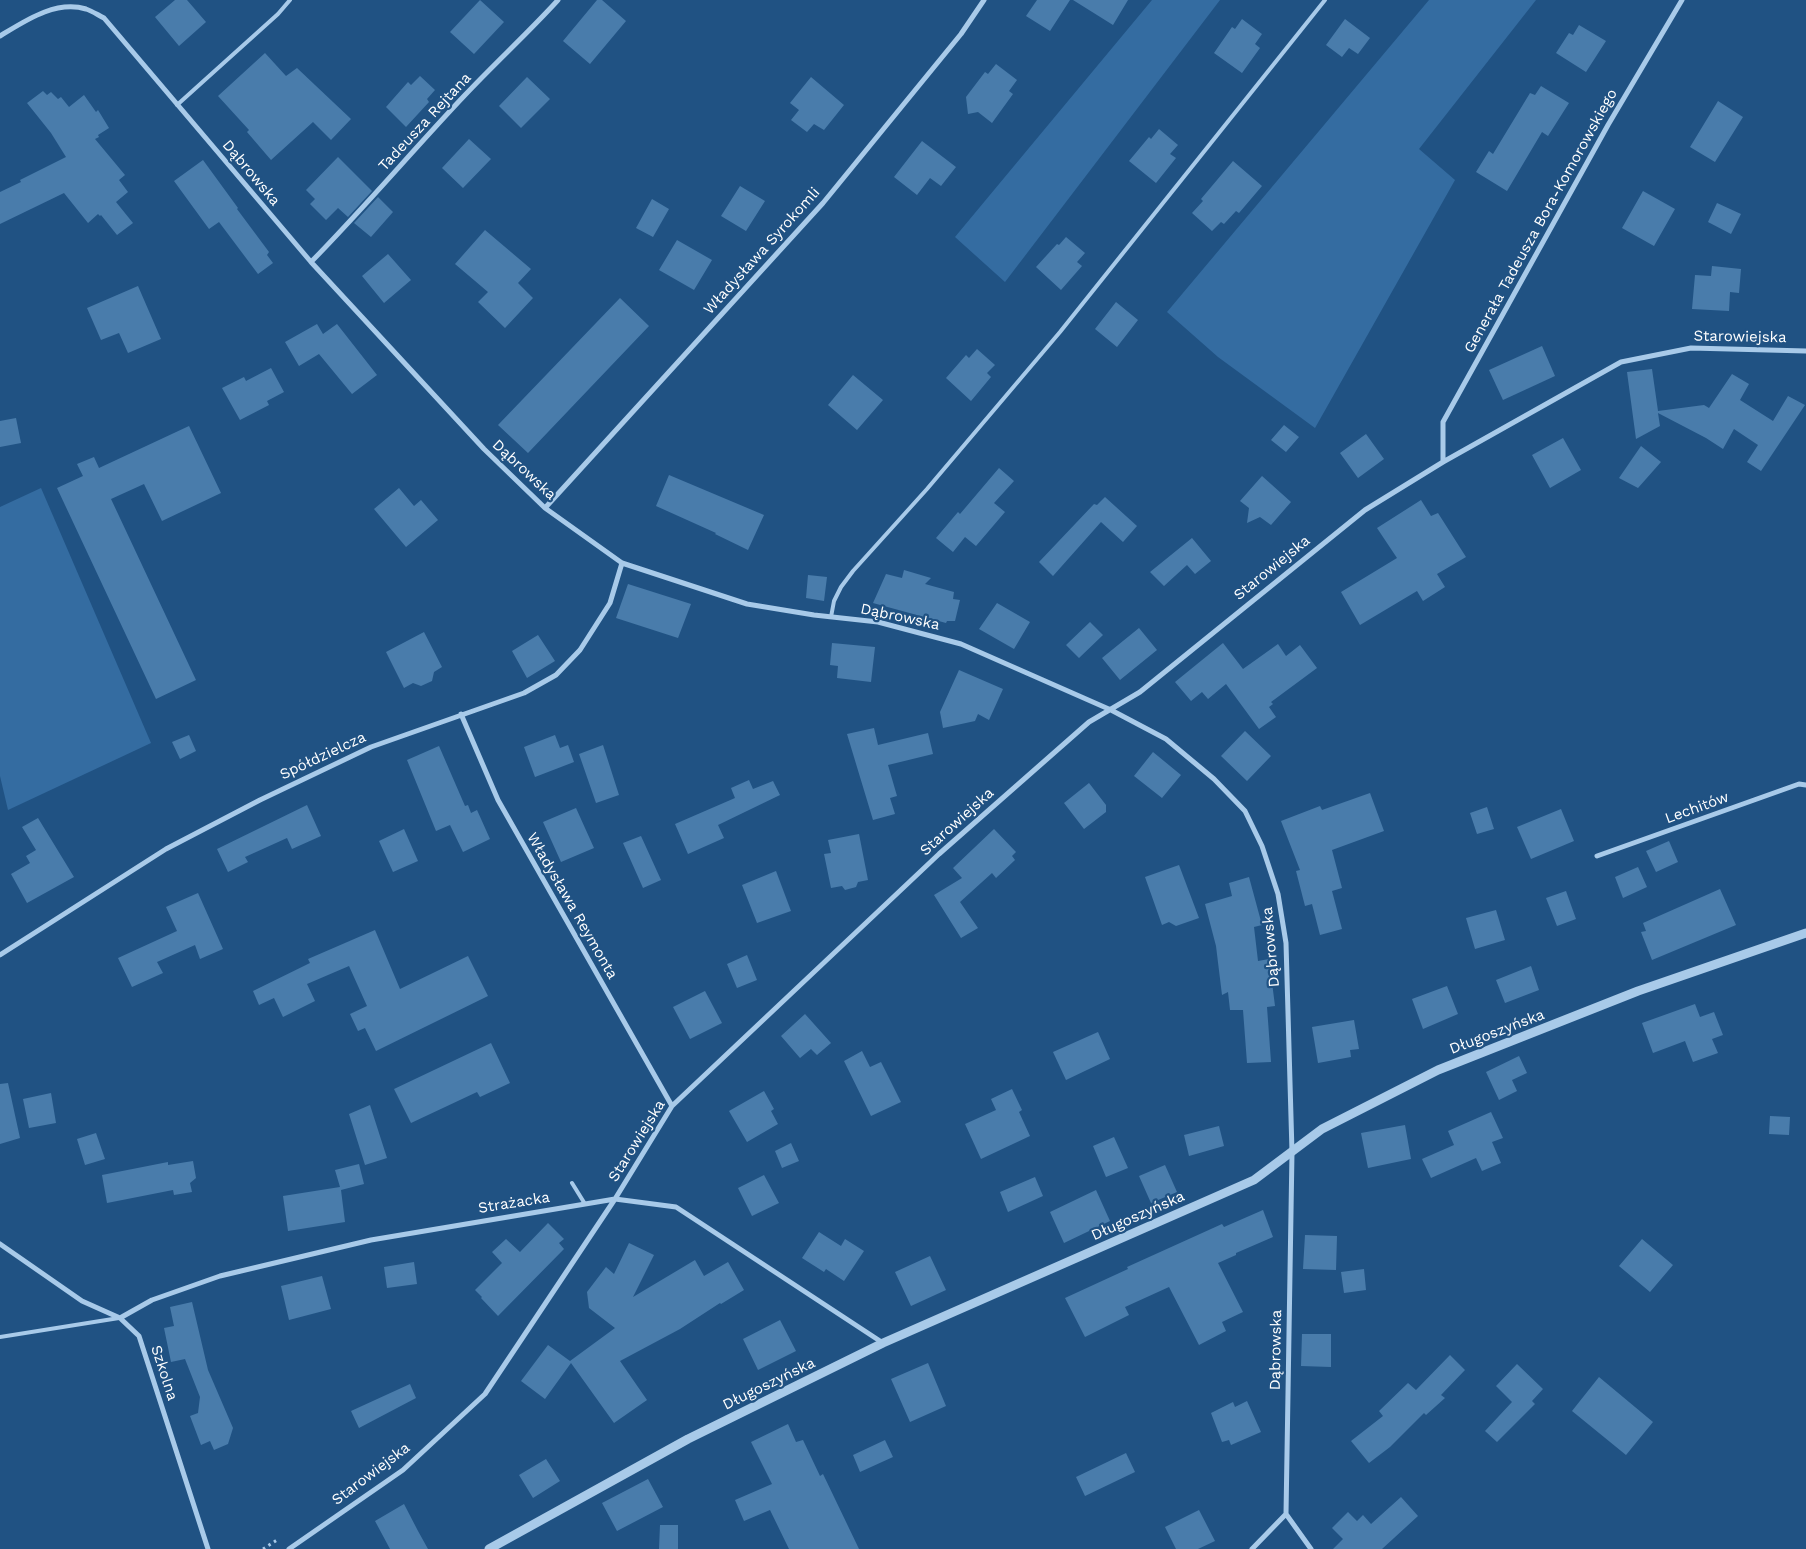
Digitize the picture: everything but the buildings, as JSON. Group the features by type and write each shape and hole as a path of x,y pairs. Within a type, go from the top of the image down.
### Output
{"street":[{"name":"Tadeusza Rejtana","path":"311,262 467,94 558,0"},
{"name":"Władysława Syrokomli","path":"545,508 823,203 961,34 984,0"},
{"name":"Generała Tadeusza Bora-Komorowskiego","path":"1444,462 1443,422 1608,125 1682,0"},
{"name":"Dąbrowska","path":"0,36 33,16 52,8 70,6 86,8 104,18 311,262 484,449 545,508 622,563 748,604 878,622 961,644 1111,710 1166,739 1214,779 1245,811 1262,846 1278,894 1286,943 1292,1152 1286,1514"},
{"name":"Starowiejska","path":"289,1549 403,1470 485,1394 615,1199 672,1106 939,854 1089,722 1140,692 1364,510 1444,462 1621,362 1691,348 1806,351"},
{"name":"Spółdzielcza","path":"0,955 166,849 260,800 371,746 524,693 556,675 580,650 610,602 622,563"},
{"name":"Władysława Reymonta","path":"462,714 498,800 672,1106"},
{"name":"Lechitów","path":"1597,856 1799,784 1806,785"},
{"name":"Długoszyńska","path":"489,1549 688,1439 883,1343 1254,1180 1322,1129 1438,1070 1638,991 1806,933"},
{"name":"Strażacka","path":"120,1318 152,1300 220,1276 371,1240 615,1199 676,1206 883,1343"},
{"name":"Szkolna","path":"0,1244 82,1301 120,1318 139,1336 208,1549"},
{"path":"1252,1549 1286,1514 1311,1549"}],"lane":[{"path":"177,104 278,14 290,0"},
{"path":"831,617 834,600 852,571 927,489 1060,332 1325,0"},
{"path":"572,1183 585,1204"},
{"path":"0,1337 120,1318"}],"path":[{"path":"263,1549 278,1539"}],"shaded area":[{"path":"1152,0 1220,0 1005,282 955,237"},
{"path":"1429,0 1536,0 1419,149 1455,180 1315,428 1218,357 1167,312"},
{"path":"41,488 151,743 8,810 0,776 0,507"}]}
